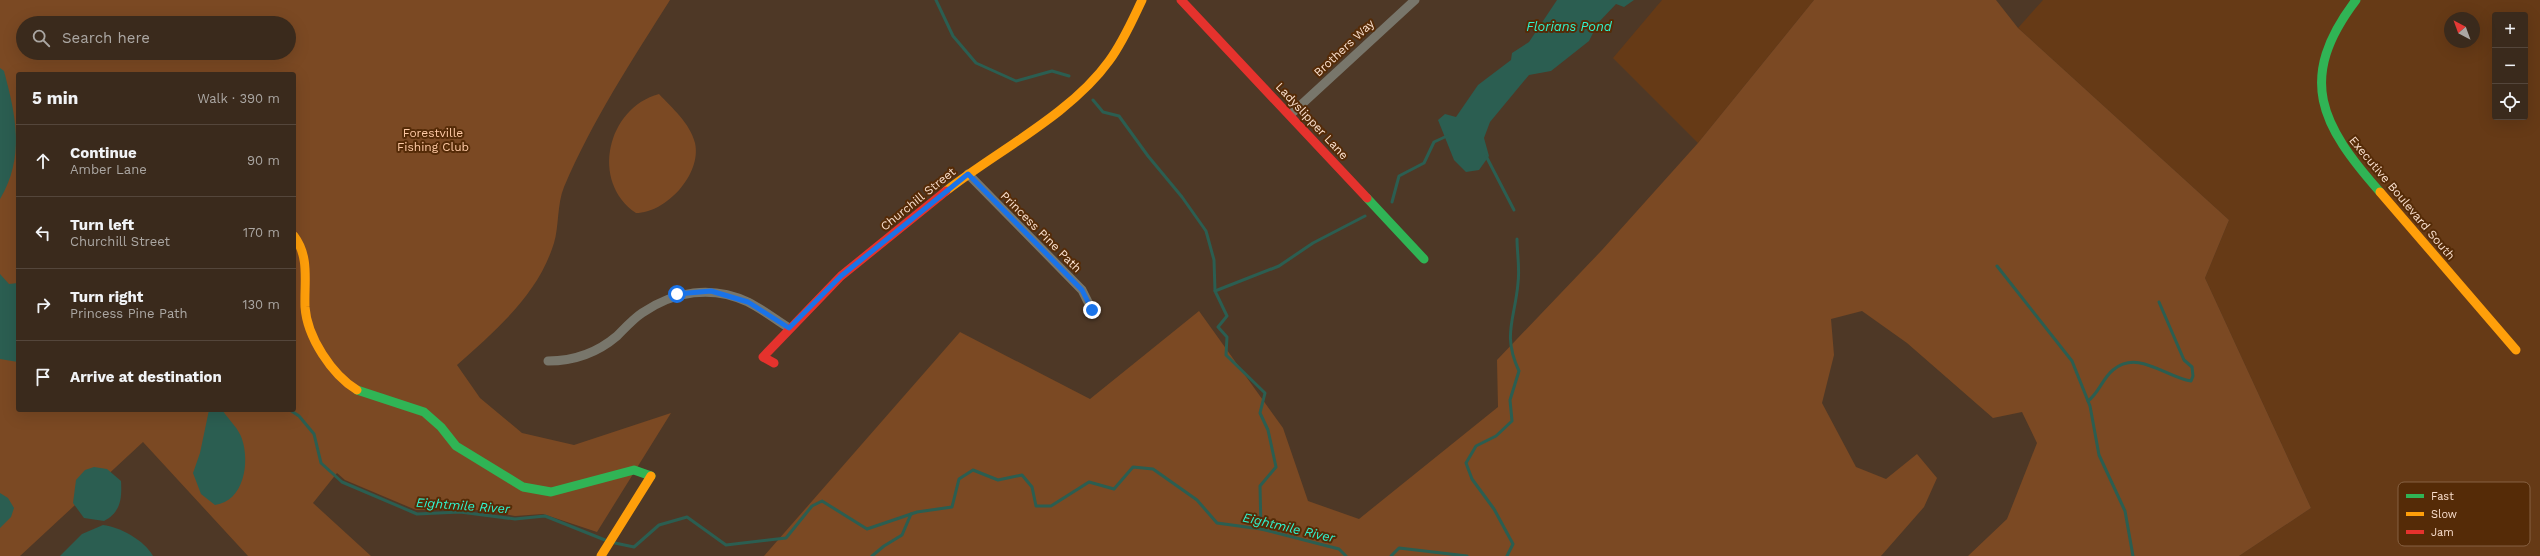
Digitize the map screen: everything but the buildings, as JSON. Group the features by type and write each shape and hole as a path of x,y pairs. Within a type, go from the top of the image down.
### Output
{"street":[{"name":"Churchill Street","path":"774,363 763,357 789,328 841,276 968,174 1068,104 1091,83 1109,62 1125,38 1142,0"},
{"name":"Ladyslipper Lane","path":"1181,0 1290,114 1424,259"},
{"name":"Brothers Way","path":"1290,114 1415,0"},
{"name":"Executive Boulevard South","path":"2356,0 2333,32 2324,60 2322,99 2330,124 2350,158 2516,350"},
{"name":"Princess Pine Path","path":"968,174 1082,290 1092,310"},
{"path":"296,239 300,244 307,276 305,308 316,346 339,375 356,390 424,412 441,427 456,446 523,487 551,492 634,470 652,475 601,556"},
{"path":"548,361 562,361 588,356 616,337 642,313 677,294 711,291 748,302 789,328"}],"shaded area":[{"path":"1662,0 1814,0 1698,143 1613,58"},
{"path":"2043,0 2540,0 2540,556 2239,556 2311,508 2205,278 2229,220 2018,28"}],"green space":[{"name":"Forestville Fishing Club","path":"0,0 670,0 613,91 575,162 562,194 554,243 547,262 538,279 527,295 501,325 457,365 480,398 522,433 574,445 671,413 597,532 543,514 515,516 483,510 416,510 345,480 337,473 313,503 371,556 248,556 143,442 20,556 0,556"},
{"path":"1814,0 1996,0 2018,28 2229,220 2205,278 2311,508 2239,556 1968,556 2007,519 2037,443 2022,412 1993,418 1907,343 1862,311 1831,319 1834,355 1822,403 1856,467 1886,479 1917,454 1937,478 1924,507 1881,556 764,556 960,332 1090,399 1199,311 1283,428 1308,501 1359,519 1498,407 1497,360 1602,250 1698,143"},
{"path":"659,94 685,122 693,136 696,155 693,167 687,179 670,199 647,211 636,213 622,200 613,183 609,165 611,147 617,130 627,114 641,102"}],"water":[{"name":"Florians Pond","path":"1557,0 1634,0 1624,7 1616,4 1598,23 1589,41 1551,71 1529,75 1490,122 1484,138 1489,156 1479,170 1466,172 1454,160 1438,120 1445,114 1456,117 1478,85 1511,60 1512,53 1529,42"},
{"path":"0,68 4,71 12,104 16,136 13,168 0,199"},
{"path":"0,274 9,284 16,283 16,362 0,359"},
{"path":"209,412 224,412 241,435 245,459 245,469 238,489 233,496 225,502 215,505 201,494 193,473 200,453"},
{"path":"94,467 107,469 121,481 121,499 117,509 104,521 84,518 73,503 76,480 85,470"},
{"path":"0,493 8,498 14,508 11,517 0,528"},
{"path":"103,525 117,528 131,535 144,545 153,556 60,556 82,534"}],"waterway":[{"path":"936,0 953,36 976,63 1016,81 1052,71 1069,76"},
{"path":"1093,100 1103,112 1119,116 1148,156 1182,197 1206,231 1214,260 1215,291 1227,316 1218,327 1227,337 1226,355 1265,393 1260,413 1268,430 1276,467 1260,486 1261,529"},
{"path":"1392,202 1399,176 1424,163 1434,142 1447,136"},
{"path":"1486,156 1514,210"},
{"path":"1215,291 1279,266 1313,243 1365,216"},
{"path":"1507,556 1513,544 1494,509 1472,479 1466,463 1476,446 1496,436 1512,421 1510,400 1519,371 1511,347 1510,337 1519,277 1517,239"},
{"path":"1997,266 2072,361 2090,406 2099,455 2125,511 2133,556"},
{"path":"2088,401 2092,398 2113,370 2122,364 2132,362 2152,366 2181,379 2191,381 2193,376 2192,367 2184,360 2159,302"},
{"name":"Eightmile River","path":"293,412 299,416 314,434 321,463 342,482 417,514 460,512 515,519 545,516 605,540"},
{"name":"Eightmile River","path":"615,543 634,547 659,525 687,517 726,545 786,538 812,506 822,501 867,529 917,512 952,507 959,479 973,470 998,480 1022,475 1032,487 1036,506 1051,506 1089,482 1114,489 1133,467 1153,469 1197,500 1217,523 1261,529 1339,549 1346,556"},
{"path":"872,556 884,546 902,535 911,514"},
{"name":"Eightmile River","path":"1391,556 1399,548 1467,556"}],"traffic: fast":[{"path":"2356,0 2337,28 2326,54 2322,78 2323,100 2331,123 2343,145 2380,192"},
{"path":"1367,198 1424,259"},
{"path":"357,390 424,412 441,427 456,446 523,487 551,492 634,470 651,476"}],"traffic: slow":[{"path":"946,191 1032,131 1075,98 1109,61 1119,46 1142,0"},
{"path":"2380,192 2516,350"},
{"path":"296,239 302,252 304,261 305,307 310,331 322,354 330,365 339,375 357,390"},
{"path":"601,556 651,476"}],"traffic: jam":[{"path":"1181,0 1367,198"},
{"path":"774,363 763,357 841,276 946,191"}],"route":[{"path":"677,294 711,291 748,302 789,328 841,276 968,174 1082,290 1092,310"}]}
